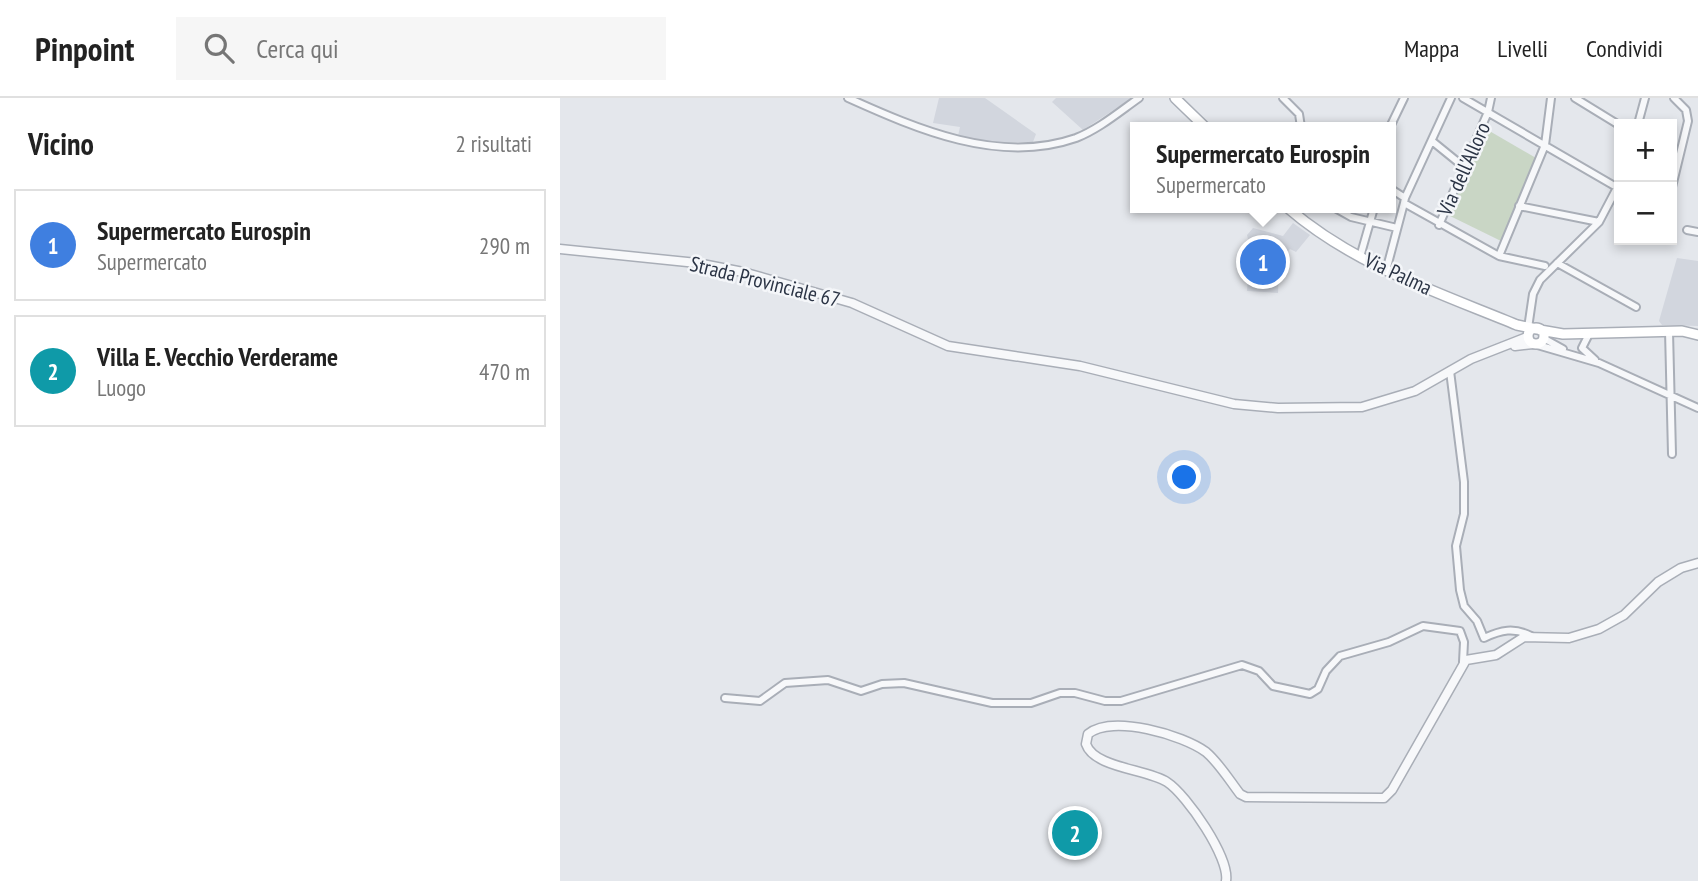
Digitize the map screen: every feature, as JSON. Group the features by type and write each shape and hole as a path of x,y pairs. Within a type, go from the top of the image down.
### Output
{"main road":[{"path":"1175,98 1200,122"},
{"name":"Via Palma","path":"1294,213 1385,271 1517,325"},
{"path":"1517,325 1535,335 1669,331 1698,335"}],"street":[{"path":"848,98 904,123 942,136 1000,146 1076,138 1139,98"},
{"path":"1283,98 1299,114 1300,122"},
{"path":"1392,122 1404,98"},
{"path":"1385,271 1404,201 1451,98"},
{"path":"1463,98 1614,183"},
{"name":"Via dell'Alloro","path":"1439,225 1488,112 1491,98"},
{"path":"1499,256 1545,145 1551,98"},
{"path":"1575,98 1614,122"},
{"path":"1639,119 1645,98"},
{"path":"1673,182 1688,121 1686,110 1674,98"},
{"path":"1432,141 1464,167"},
{"path":"1396,194 1439,225 1499,256 1545,266"},
{"path":"1517,325 1523,322 1529,313 1540,280 1599,222 1614,195"},
{"path":"1519,206 1599,222"},
{"path":"1299,217 1302,213"},
{"path":"1343,213 1397,228"},
{"path":"1360,257 1372,213"},
{"path":"1687,230 1698,232"},
{"name":"Strada Provinciale 67","path":"560,249 697,263 743,272 852,303 948,346 1044,363 1080,366 1234,404 1278,408 1362,407 1415,391 1450,371 1535,335"},
{"path":"1557,263 1636,307"},
{"path":"1529,313 1535,335 1698,408"},
{"path":"1669,331 1672,454"},
{"path":"1589,334 1582,348 1599,363"},
{"path":"1535,335 1571,353"},
{"path":"1450,371 1464,482 1464,514 1455,546 1464,606 1477,621 1484,638 1509,630 1519,630 1531,636"},
{"path":"1463,662 1496,655 1519,639 1531,636 1569,638 1599,629 1624,615 1658,582 1681,568 1698,563"},
{"path":"725,698 760,701 785,683 828,680 861,691 882,684 904,683 992,703 1031,703 1059,693 1121,701 1242,665 1259,671 1273,685 1310,694 1318,690 1326,671 1340,656 1389,642 1423,626 1460,631 1464,642 1463,662 1392,790 1378,799 1246,797 1240,794 1210,756 1192,744 1133,727 1106,725 1088,734 1086,744 1093,755 1152,775 1174,787 1222,853 1227,867 1226,881"}],"shaded area":[{"path":"939,98 985,98 1036,134 1033,142 986,142 958,136 960,127 933,123"},
{"path":"1056,98 1132,98 1083,130 1052,102"},
{"path":"1293,223 1310,235 1296,252 1290,249 1279,261 1278,293 1247,291 1250,248 1247,235 1253,228 1283,236"},
{"path":"1677,258 1698,261 1698,326 1662,325 1659,321"}],"green space":[{"path":"1486,129 1536,158 1501,241 1448,215"}],"place":[{"name":"Supermercato Eurospin","path":"1263,262"},
{"name":"Villa E. Vecchio Verderame","path":"1075,833"}]}
